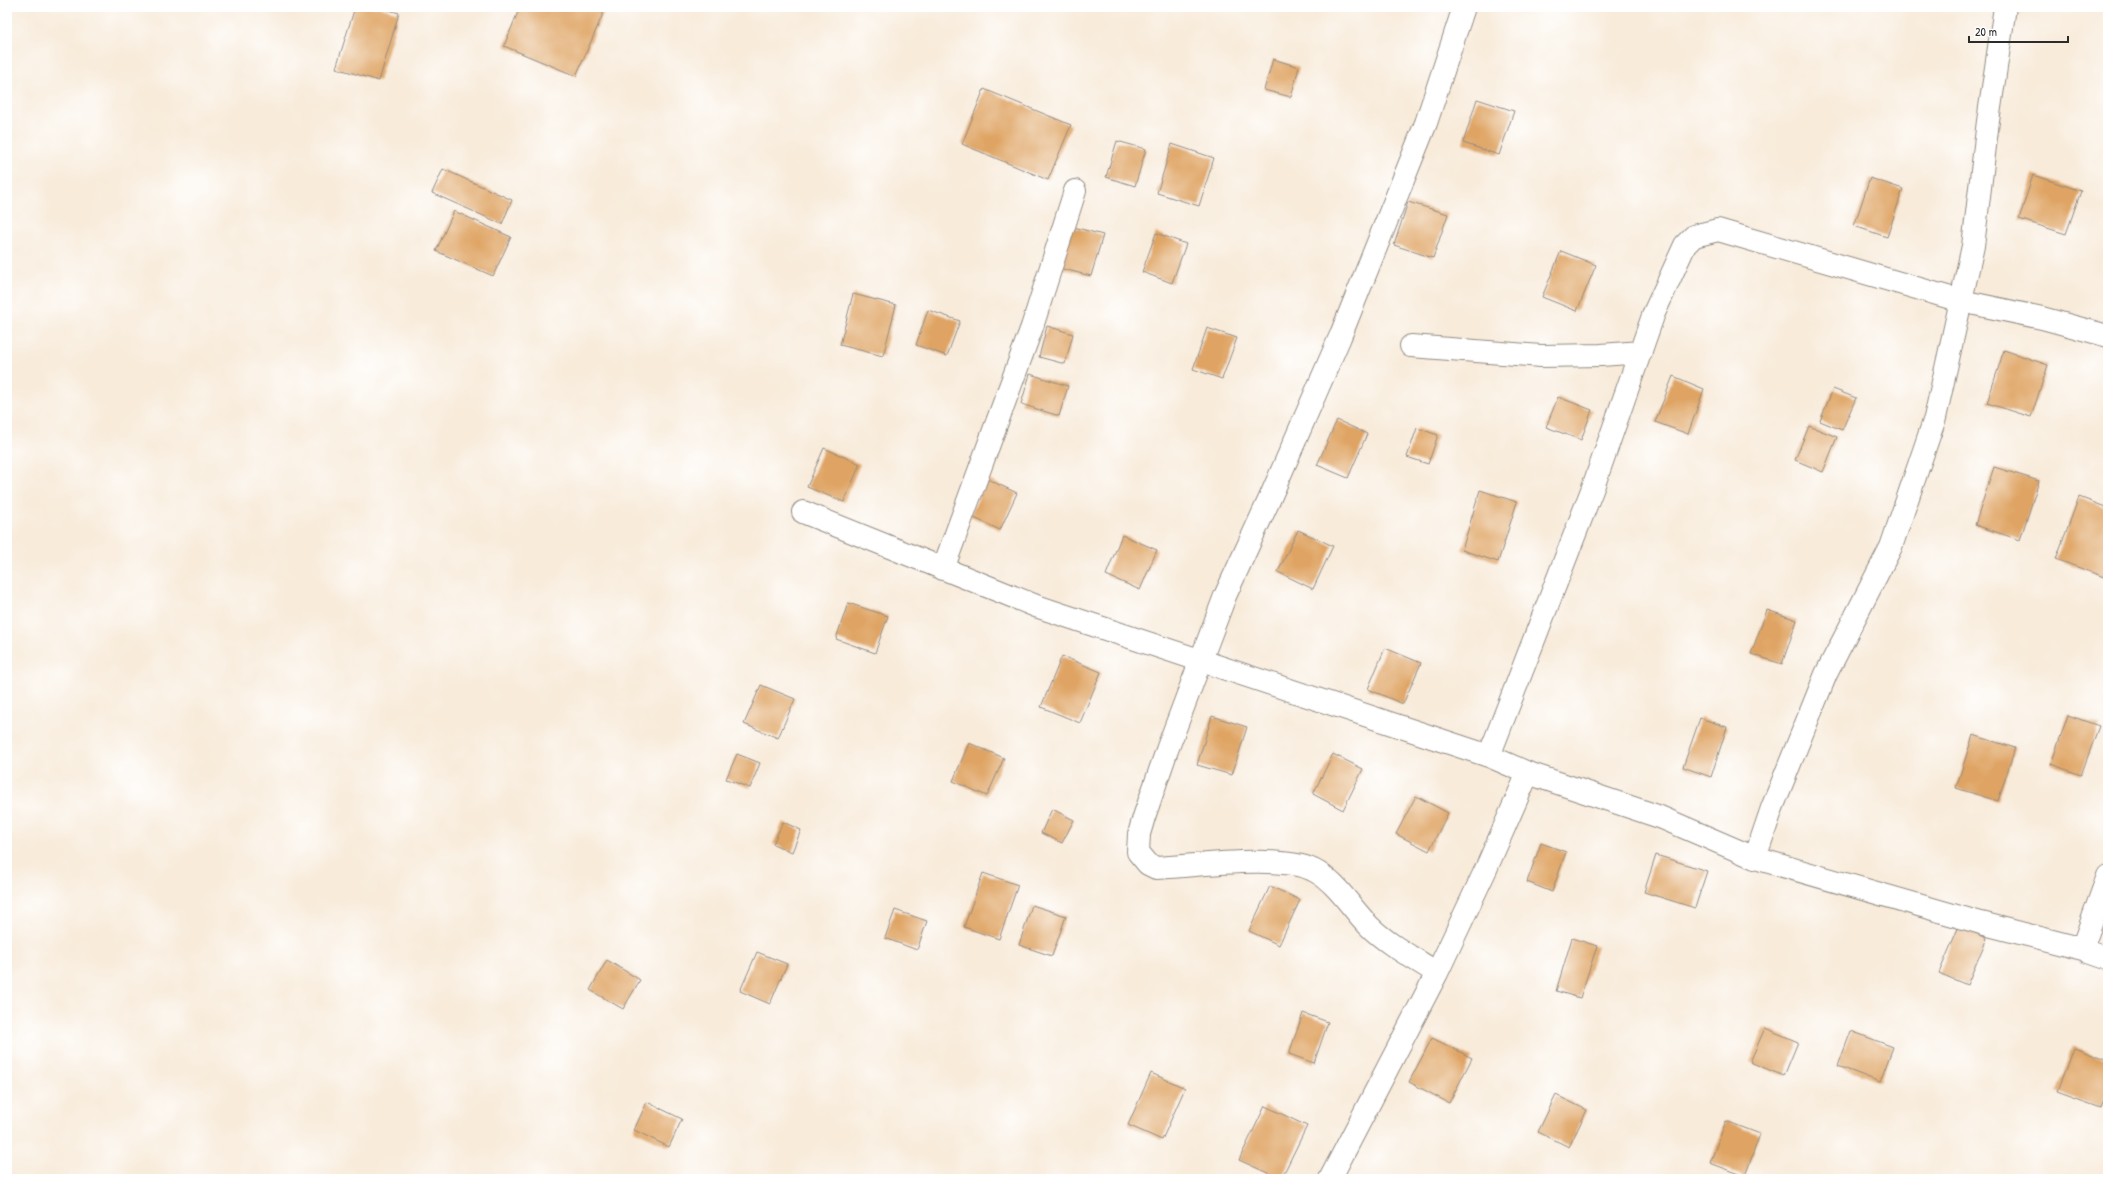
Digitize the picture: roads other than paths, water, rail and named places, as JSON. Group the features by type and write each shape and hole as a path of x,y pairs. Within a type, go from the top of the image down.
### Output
{"street":[{"path":"1436,973 1370,927 1328,882 1314,870 1291,863 1242,863 1156,868 1142,858 1138,852 1139,834 1144,817 1200,660 1225,596 1270,498 1340,337 1426,123 1464,7"},
{"path":"1755,858 1772,808 1826,674 1891,547 1935,418 1973,246 1988,122 2005,7"},
{"path":"943,569 1032,327 1075,191"},
{"path":"1489,756 1592,490 1654,313 1685,245 1694,236 1718,230 1961,301 2042,318 2108,336"},
{"path":"1411,346 1541,356 1602,355 1641,352"},
{"path":"803,512 1036,606 1489,756 1528,774 1660,818 1755,858 1982,923 2083,949 2108,959"},
{"path":"1330,1179 1436,973 1486,869 1528,774"},
{"path":"2083,949 2108,876"}]}
